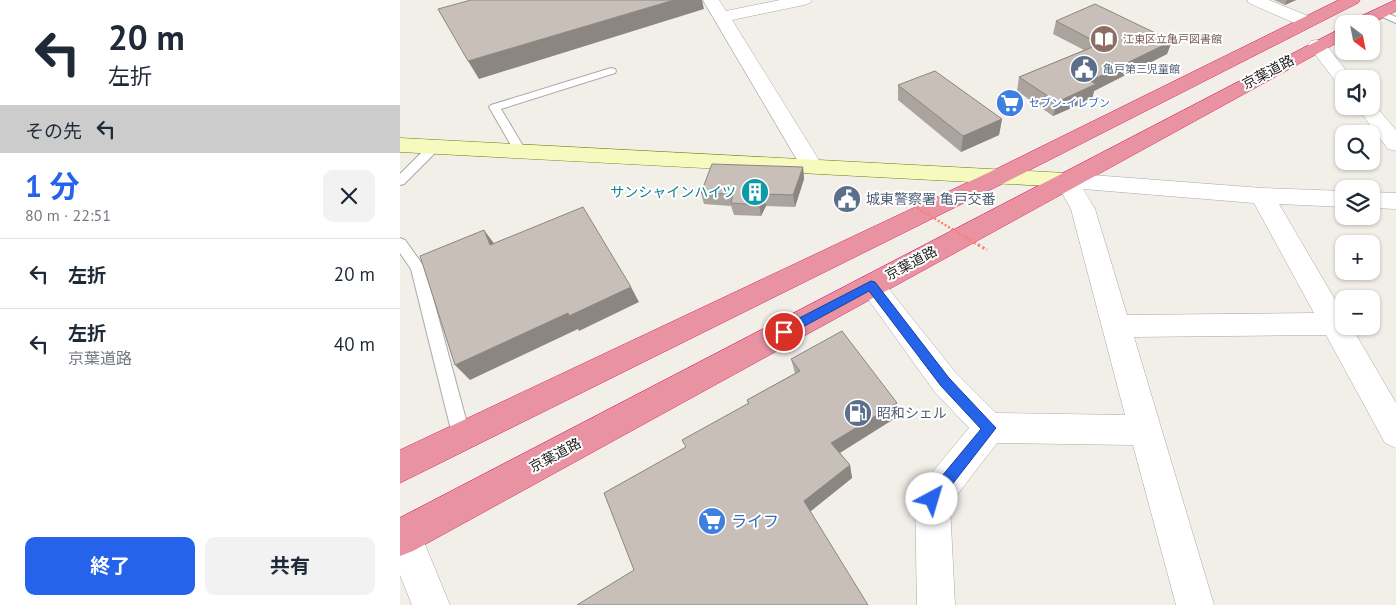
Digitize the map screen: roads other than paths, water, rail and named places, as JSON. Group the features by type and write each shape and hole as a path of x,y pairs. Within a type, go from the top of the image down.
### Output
{"highway":[{"name":"京葉道路","path":"401,537 1066,180 1312,34 1352,0"},
{"path":"1388,16 1396,5"},
{"name":"京葉道路","path":"400,468 1002,175 1312,34 1335,33"}],"street":[{"path":"711,0 811,165"},
{"path":"721,17 804,0"},
{"path":"1255,0 1312,34 1338,70"},
{"path":"1373,115 1396,144"},
{"path":"400,145 1002,175 1262,196 1335,199"},
{"path":"1066,180 1083,209 1195,605"},
{"path":"1262,196 1396,433"},
{"path":"1380,200 1396,201"},
{"path":"871,285 945,382 989,428 1146,430"},
{"path":"1116,326 1334,324"},
{"path":"936,605 932,499 989,428"},
{"path":"401,537 430,605"}],"lane":[{"path":"520,151 495,107 611,71"},
{"path":"400,182 434,146"},
{"path":"400,243 418,268 462,438"}],"place":[{"name":"江東区立亀戸図書館","path":"1104,39"},
{"name":"亀戸第三児童館","path":"1084,69"},
{"name":"セブン-イレブン","path":"1010,103"},
{"name":"サンシャインハイツ","path":"755,192"},
{"name":"城東警察署 亀戸交番","path":"847,199"},
{"name":"昭和シェル","path":"858,413"},
{"name":"ライフ","path":"712,521"}]}
